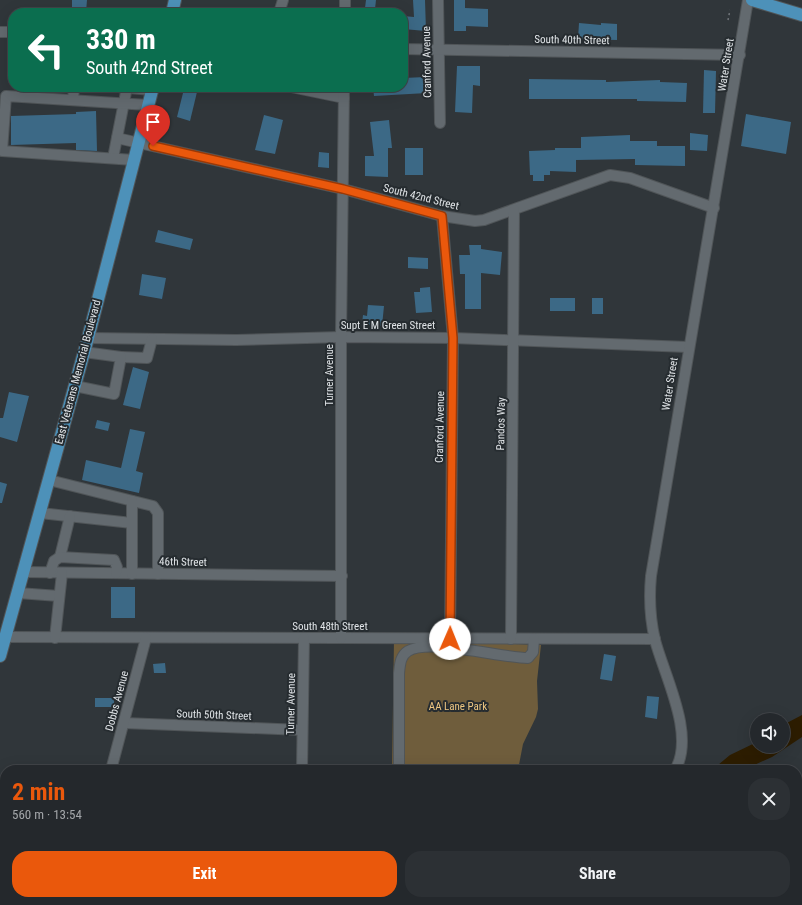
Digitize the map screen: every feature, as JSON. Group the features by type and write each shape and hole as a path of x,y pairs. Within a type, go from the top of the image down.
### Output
{"main road":[{"path":"752,0 802,15"},
{"name":"East Veterans Memorial Boulevard","path":"0,656 88,338 152,92"}],"street":[{"name":"Cranford Avenue","path":"438,0 440,123"},
{"name":"Water Street","path":"676,765 682,741 679,712 655,639 650,608 651,576 688,347 714,208 748,0"},
{"name":"South 40th Street","path":"408,49 740,55"},
{"path":"74,92 74,100"},
{"path":"113,158 124,104 124,92"},
{"path":"315,92 344,98"},
{"name":"Turner Avenue","path":"341,638 341,337 344,92"},
{"path":"134,160 2,151 6,96 148,105"},
{"name":"South 42nd Street","path":"117,138 343,189 442,216 467,220 484,220 610,175 630,178 714,208"},
{"name":"Pandos Way","path":"511,639 514,210"},
{"name":"Cranford Avenue","path":"442,216 453,338 450,639"},
{"name":"Supt E M Green Street","path":"88,338 236,340 341,337 453,338 688,347"},
{"path":"84,352 122,357 147,358 152,339"},
{"path":"75,386 114,394 122,357"},
{"path":"49,480 153,506 158,512 158,574"},
{"path":"132,501 132,574"},
{"path":"40,513 132,523"},
{"path":"60,557 70,516"},
{"path":"50,573 54,561 60,557 114,560 117,567 116,573"},
{"name":"46th Street","path":"24,572 342,576"},
{"path":"55,638 62,573"},
{"path":"18,593 60,596"},
{"name":"South 48th Street","path":"5,637 655,639"},
{"name":"Dobbs Avenue","path":"112,765 146,638"},
{"name":"Turner Avenue","path":"302,765 304,638"},
{"path":"402,639 404,656"},
{"path":"399,765 399,673 401,660 404,656 412,649 436,647 528,658 533,652 534,639"},
{"name":"South 50th Street","path":"124,723 302,730"}],"path":[{"path":"728,20 730,10"}],"green space":[{"name":"AA Lane Park","path":"394,639 541,645 537,681 538,709 536,717 523,744 519,765 392,765"}],"shaded area":[{"path":"802,715 802,737 790,745 790,721"},
{"path":"750,745 750,753 778,753 754,765 718,765 730,755"}],"building":[{"path":"72,0 87,0 86,8 72,8"},
{"path":"366,0 376,0 375,8 365,8"},
{"path":"413,0 425,0 426,31 408,29 408,16 414,17"},
{"path":"454,0 465,0 465,8 488,9 488,27 466,26 466,31 454,31"},
{"path":"579,23 601,25 601,23 617,24 617,40 578,39"},
{"path":"457,66 480,66 480,86 473,85 472,113 455,112"},
{"path":"704,70 716,71 715,113 703,113"},
{"path":"426,77 427,93 374,96 374,92 408,92 408,78"},
{"path":"529,79 606,80 606,82 660,80 660,82 687,83 686,102 637,101 637,99 529,99"},
{"path":"183,92 197,92 190,121 177,117"},
{"path":"96,111 97,151 76,150 76,143 11,145 11,116 76,114 76,112"},
{"path":"746,114 791,122 786,154 741,146"},
{"path":"264,115 283,120 275,154 255,150"},
{"path":"389,120 392,148 388,148 388,177 365,176 365,156 374,156 370,122"},
{"path":"690,133 708,135 707,151 690,150"},
{"path":"630,135 630,141 657,141 657,146 685,146 685,166 635,165 635,159 576,160 576,172 550,171 550,175 544,175 544,181 533,181 533,175 530,175 529,151 555,150 555,148 581,148 581,137"},
{"path":"405,148 423,148 423,175 405,175"},
{"path":"319,152 329,153 329,168 318,167"},
{"path":"158,230 193,239 190,250 155,242"},
{"path":"469,245 481,245 481,249 502,252 500,275 481,273 481,309 465,309 465,274 460,274 459,255 470,255"},
{"path":"408,257 428,258 428,269 408,268"},
{"path":"142,274 166,278 162,299 139,295"},
{"path":"430,287 432,312 416,313 414,292 420,292 420,288"},
{"path":"550,298 575,298 575,311 550,311"},
{"path":"592,298 603,298 603,314 592,314"},
{"path":"368,305 384,306 382,326 362,324 363,315 367,316"},
{"path":"133,367 149,372 140,409 123,405"},
{"path":"9,392 29,396 17,442 0,437 0,418 3,418"},
{"path":"97,420 110,423 108,431 95,428"},
{"path":"130,429 145,432 136,471 143,473 139,493 82,480 86,460 121,468"},
{"path":"0,482 7,484 2,503 0,503"},
{"path":"111,587 135,587 135,618 111,618"},
{"path":"604,654 616,656 612,681 600,679"},
{"path":"165,663 166,673 154,673 153,664"},
{"path":"647,696 659,697 657,719 645,717"},
{"path":"95,698 114,698 114,707 95,707"}],"route":[{"path":"153,146 343,189 442,216 453,338 450,639"}]}
